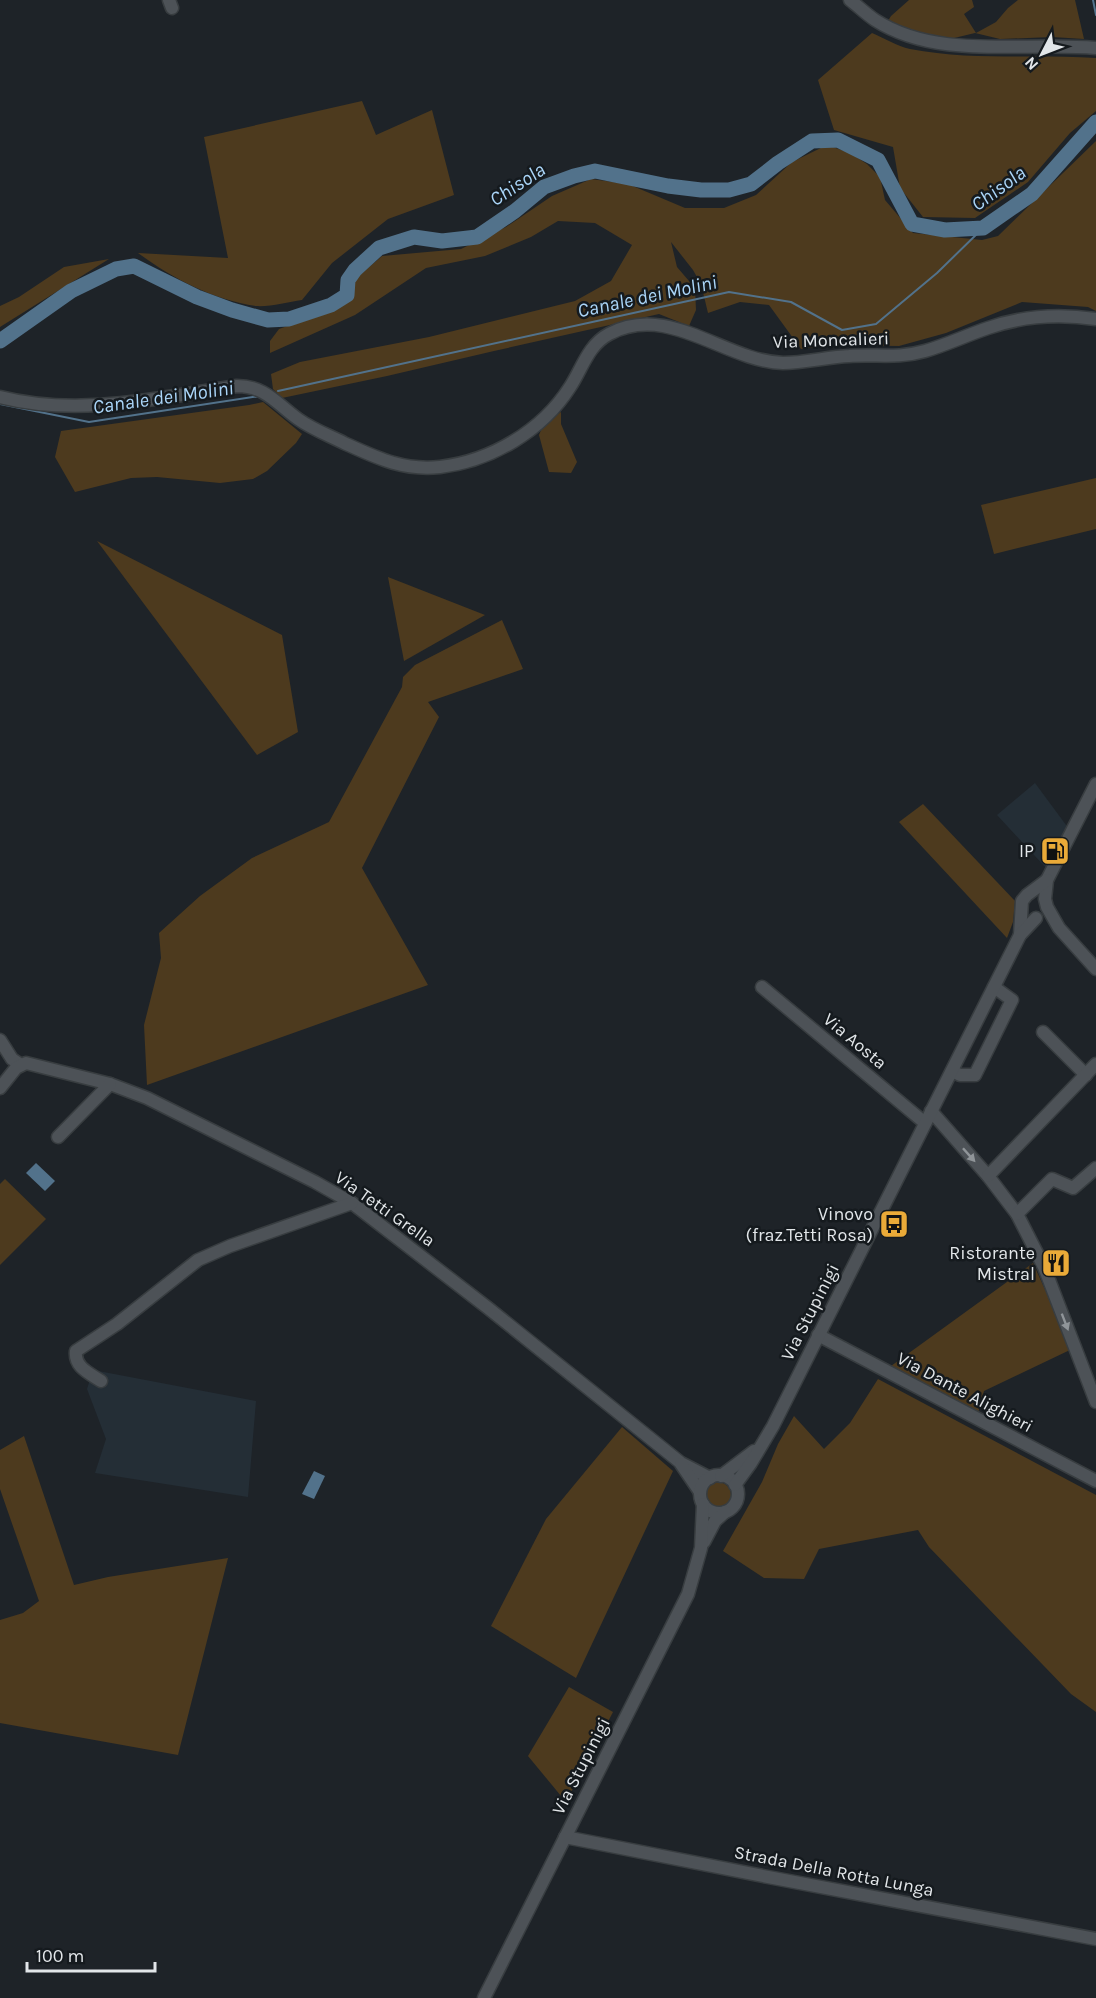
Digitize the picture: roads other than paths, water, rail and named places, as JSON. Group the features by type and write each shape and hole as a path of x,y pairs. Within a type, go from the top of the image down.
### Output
{"street":[{"path":"850,0 877,21 911,36 949,44 1005,47 1071,45 1096,48"},
{"name":"Via Moncalieri","path":"0,397 31,404 65,406 105,404 250,386 263,391 316,430 386,462 414,468 441,467 490,454 534,427 554,408 570,387 593,347 608,334 627,327 645,324 664,326 699,336 761,360 784,363 853,355 902,356 924,351 990,327 1031,318 1075,316 1096,319"},
{"path":"1042,910 1047,880 1096,784"},
{"path":"1042,910 1028,916 1023,910 1022,901 1047,880"},
{"path":"1031,893 1039,893 1042,910 1096,969"},
{"name":"Via Stupinigi","path":"1020,934 1023,910"},
{"name":"Via Stupinigi","path":"701,1548 716,1521 735,1504 737,1491 735,1485 751,1464 765,1439 1020,934 1042,910"},
{"name":"Via Aosta","path":"762,987 925,1123"},
{"path":"951,1071 960,1075 975,1075 1012,1000 994,987"},
{"path":"1043,1032 1086,1075"},
{"path":"0,1040 12,1059 21,1065 11,1073 0,1088"},
{"name":"Via Tetti Grella","path":"21,1065 32,1063 110,1084 158,1102 315,1182 351,1203 488,1308 681,1463 715,1477"},
{"path":"988,1176 1096,1064"},
{"path":"58,1137 110,1084"},
{"path":"931,1111 988,1176 1017,1214 1044,1267 1096,1402"},
{"path":"1017,1214 1052,1179 1073,1188 1096,1168"},
{"path":"100,1381 79,1365 75,1359 76,1351 117,1324 198,1260 230,1246 351,1203"},
{"name":"Via Dante Alighieri","path":"818,1335 1096,1481"},
{"name":"Via Stupinigi","path":"484,1998 683,1605 693,1580 701,1548 702,1486 746,1459 765,1439"},
{"name":"Via Tetti Grella","path":"681,1463 701,1498"},
{"path":"715,1477 726,1477 735,1485"},
{"path":"701,1498 712,1512 725,1512"},
{"name":"Strada Della Rotta Lunga","path":"565,1837 1096,1939"}],"water":[{"path":"36,1163 55,1181 45,1191 26,1173"},
{"path":"314,1471 325,1476 314,1499 302,1494"}],"waterway":[{"path":"1093,0 1096,15"},
{"name":"Chisola","path":"0,341 71,291 116,269 134,266 197,297 232,310 268,320 289,319 331,305 347,295 348,280 355,270 379,248 414,237 442,241 477,237 515,211 544,187 574,176 595,171 668,186 701,190 729,190 751,184 812,141 838,140 878,160 912,224 945,230 983,228 1032,194 1096,122"},
{"name":"Canale dei Molini","path":"278,391 729,292 791,302 842,330 876,324 937,273 983,228"},
{"name":"Canale dei Molini","path":"0,404 89,422 260,396"}],"place":[{"name":"IP","path":"1055,851"},
{"name":"Vinovo (fraz.Tetti Rosa)","path":"894,1224"},
{"name":"Ristorante Mistral","path":"1056,1263"}]}
